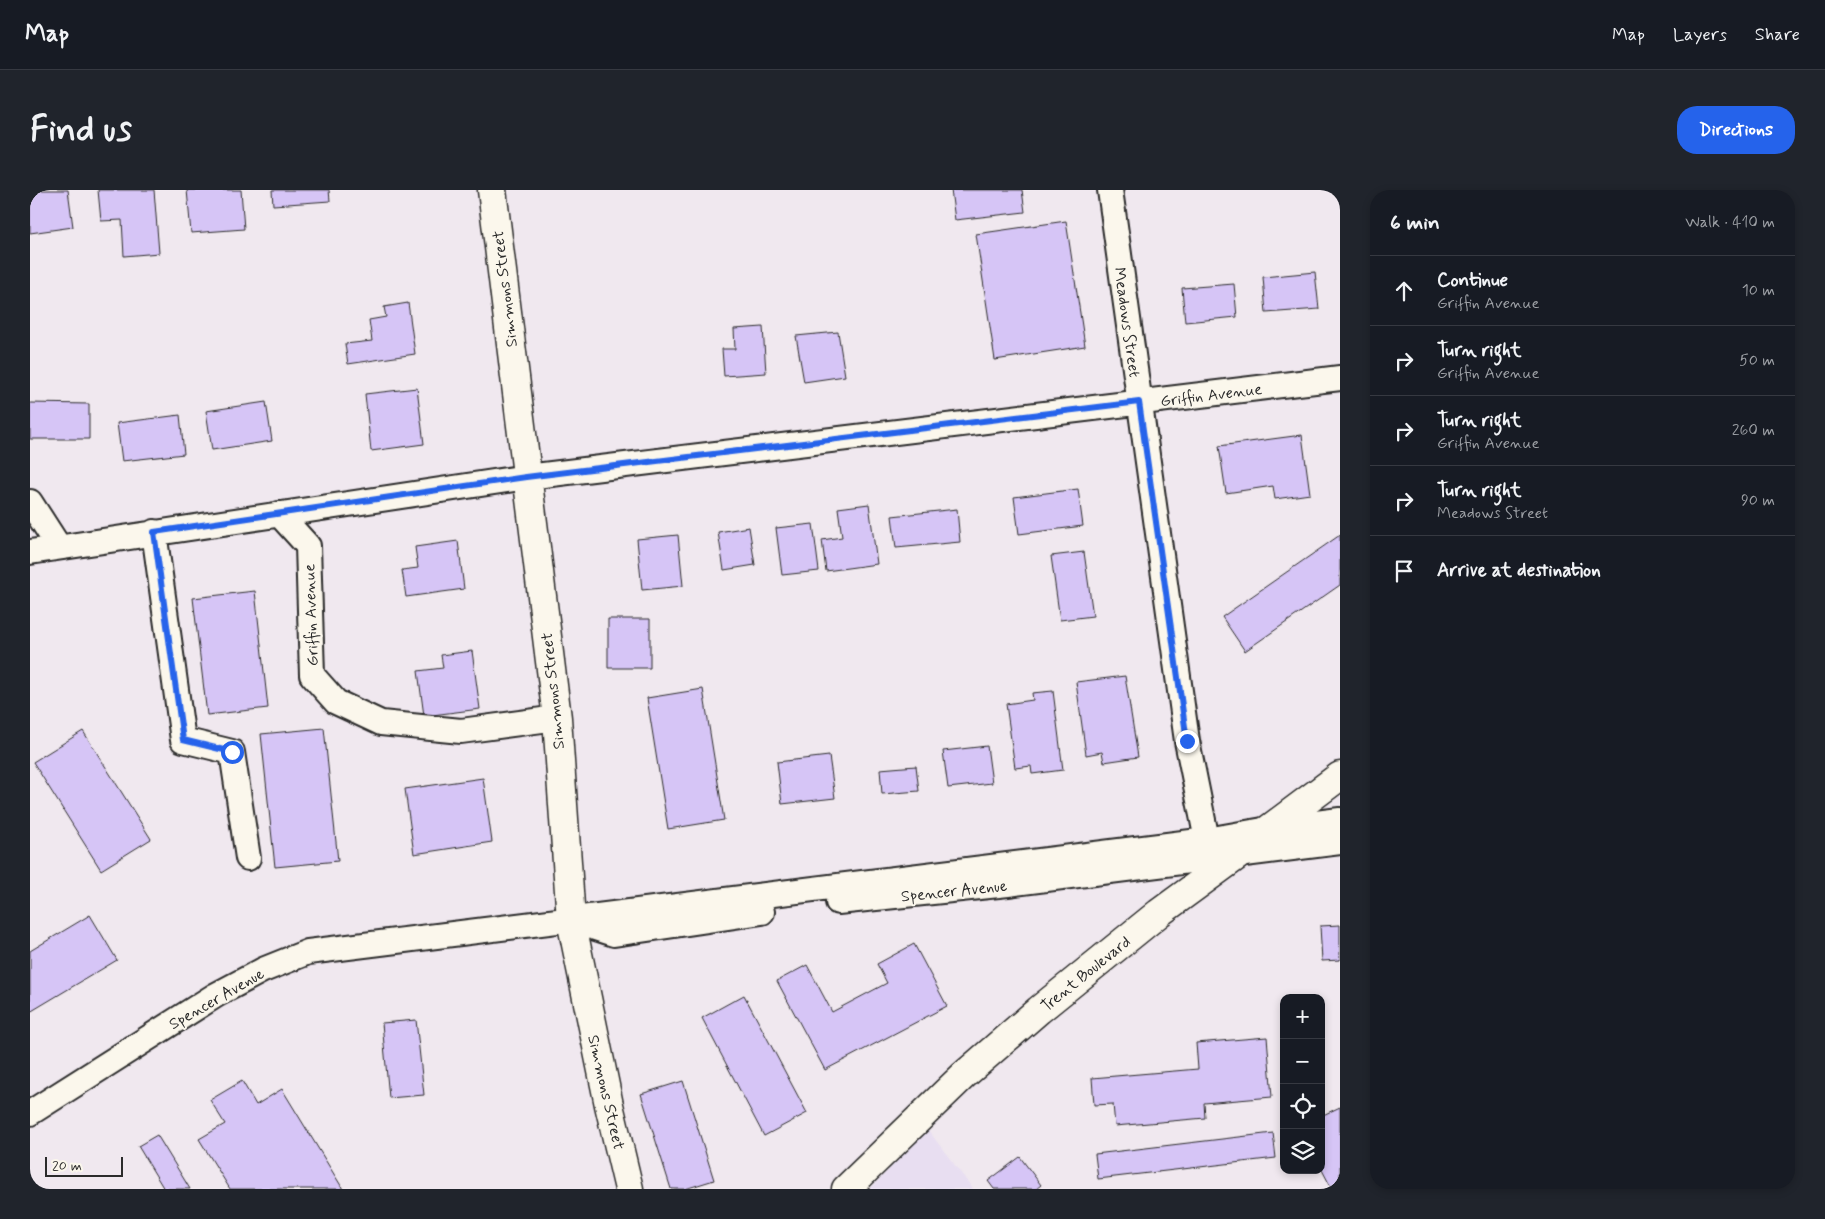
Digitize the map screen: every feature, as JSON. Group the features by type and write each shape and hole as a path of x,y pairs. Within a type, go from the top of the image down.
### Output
{"street":[{"name":"Simmons Street","path":"492,190 557,718 571,920 609,1105 630,1189"},
{"name":"Meadows Street","path":"1110,190 1187,741 1207,840"},
{"name":"Griffin Avenue","path":"30,552 526,477 1340,378"},
{"path":"30,502 59,547"},
{"name":"Griffin Avenue","path":"279,514 308,546 312,675 336,702 381,723 461,730 557,718"},
{"path":"154,532 183,740 232,752 248,858"},
{"name":"Trent Boulevard","path":"846,1189 964,1075 1039,1010 1159,913 1241,853 1269,829 1340,776"},
{"name":"Spencer Avenue","path":"30,1113 216,995 263,970 308,952 1207,840 1269,829 1340,820"},
{"name":"Spencer Avenue","path":"571,920 614,934 809,906 1008,884 1241,853 1340,842"}],"shaded area":[{"path":"927,1130 973,1189 870,1189"}],"building":[{"path":"68,190 73,227 30,233 30,191"},
{"path":"98,190 154,190 159,253 124,256 122,220 101,221"},
{"path":"187,190 241,190 244,229 191,233"},
{"path":"272,190 329,190 330,201 273,205"},
{"path":"951,190 1022,190 1025,212 955,220"},
{"path":"1066,221 1085,346 995,360 976,234"},
{"path":"1315,272 1319,309 1266,313 1263,277"},
{"path":"1234,284 1237,317 1185,322 1182,288"},
{"path":"408,303 415,354 348,364 345,344 372,341 369,320 386,317 384,307"},
{"path":"763,327 766,373 724,376 722,349 735,349 734,329"},
{"path":"838,332 845,376 804,382 796,336"},
{"path":"417,388 424,444 371,451 365,394"},
{"path":"266,402 272,441 212,450 206,411"},
{"path":"30,403 89,404 89,439 30,439"},
{"path":"180,415 184,454 122,461 117,423"},
{"path":"1302,435 1310,494 1275,499 1273,486 1226,493 1219,446"},
{"path":"1078,489 1083,526 1019,534 1014,497"},
{"path":"869,504 877,564 826,571 822,540 842,537 838,508"},
{"path":"957,509 960,542 896,548 892,516"},
{"path":"813,524 819,571 782,575 776,528"},
{"path":"749,527 755,565 724,570 718,532"},
{"path":"678,535 683,586 642,590 637,539"},
{"path":"1340,535 1340,585 1245,651 1222,617"},
{"path":"458,541 464,589 406,597 402,570 418,568 415,547"},
{"path":"1084,552 1093,616 1060,620 1051,556"},
{"path":"255,591 268,708 207,715 193,598"},
{"path":"608,619 650,619 650,668 608,668"},
{"path":"472,651 480,709 424,716 418,671 443,668 441,655"},
{"path":"1125,676 1138,757 1104,762 1102,752 1086,755 1076,682"},
{"path":"703,689 724,820 668,829 647,698"},
{"path":"1053,691 1063,770 1032,774 1031,766 1015,768 1006,704 1033,700 1032,693"},
{"path":"324,728 338,861 275,867 261,734"},
{"path":"83,731 151,839 101,870 33,762"},
{"path":"987,746 992,783 948,788 943,751"},
{"path":"829,756 835,798 782,804 777,762"},
{"path":"916,766 919,791 882,794 880,769"},
{"path":"483,778 492,842 414,854 405,789"},
{"path":"90,915 117,960 30,1012 30,951"},
{"path":"1340,925 1340,960 1322,961 1320,926"},
{"path":"914,944 947,1006 825,1070 777,981 807,965 832,1012 887,983 877,964"},
{"path":"744,995 807,1113 764,1136 702,1018"},
{"path":"416,1020 424,1095 389,1098 382,1023"},
{"path":"1267,1037 1272,1097 1204,1103 1205,1118 1115,1126 1113,1104 1094,1105 1092,1078 1198,1069 1196,1043"},
{"path":"242,1081 256,1105 282,1089 343,1189 230,1189 199,1139 225,1124 210,1100"},
{"path":"683,1081 714,1180 685,1189 671,1189 641,1094"},
{"path":"1340,1107 1340,1189 1332,1189 1324,1174 1325,1114"},
{"path":"1273,1133 1276,1158 1098,1179 1095,1154"},
{"path":"157,1135 190,1189 164,1189 138,1146"},
{"path":"1020,1157 1041,1185 1036,1189 994,1189 988,1181"}],"route":[{"path":"232,752 183,740 154,532 369,502 526,477 1139,402 1187,741"}]}
